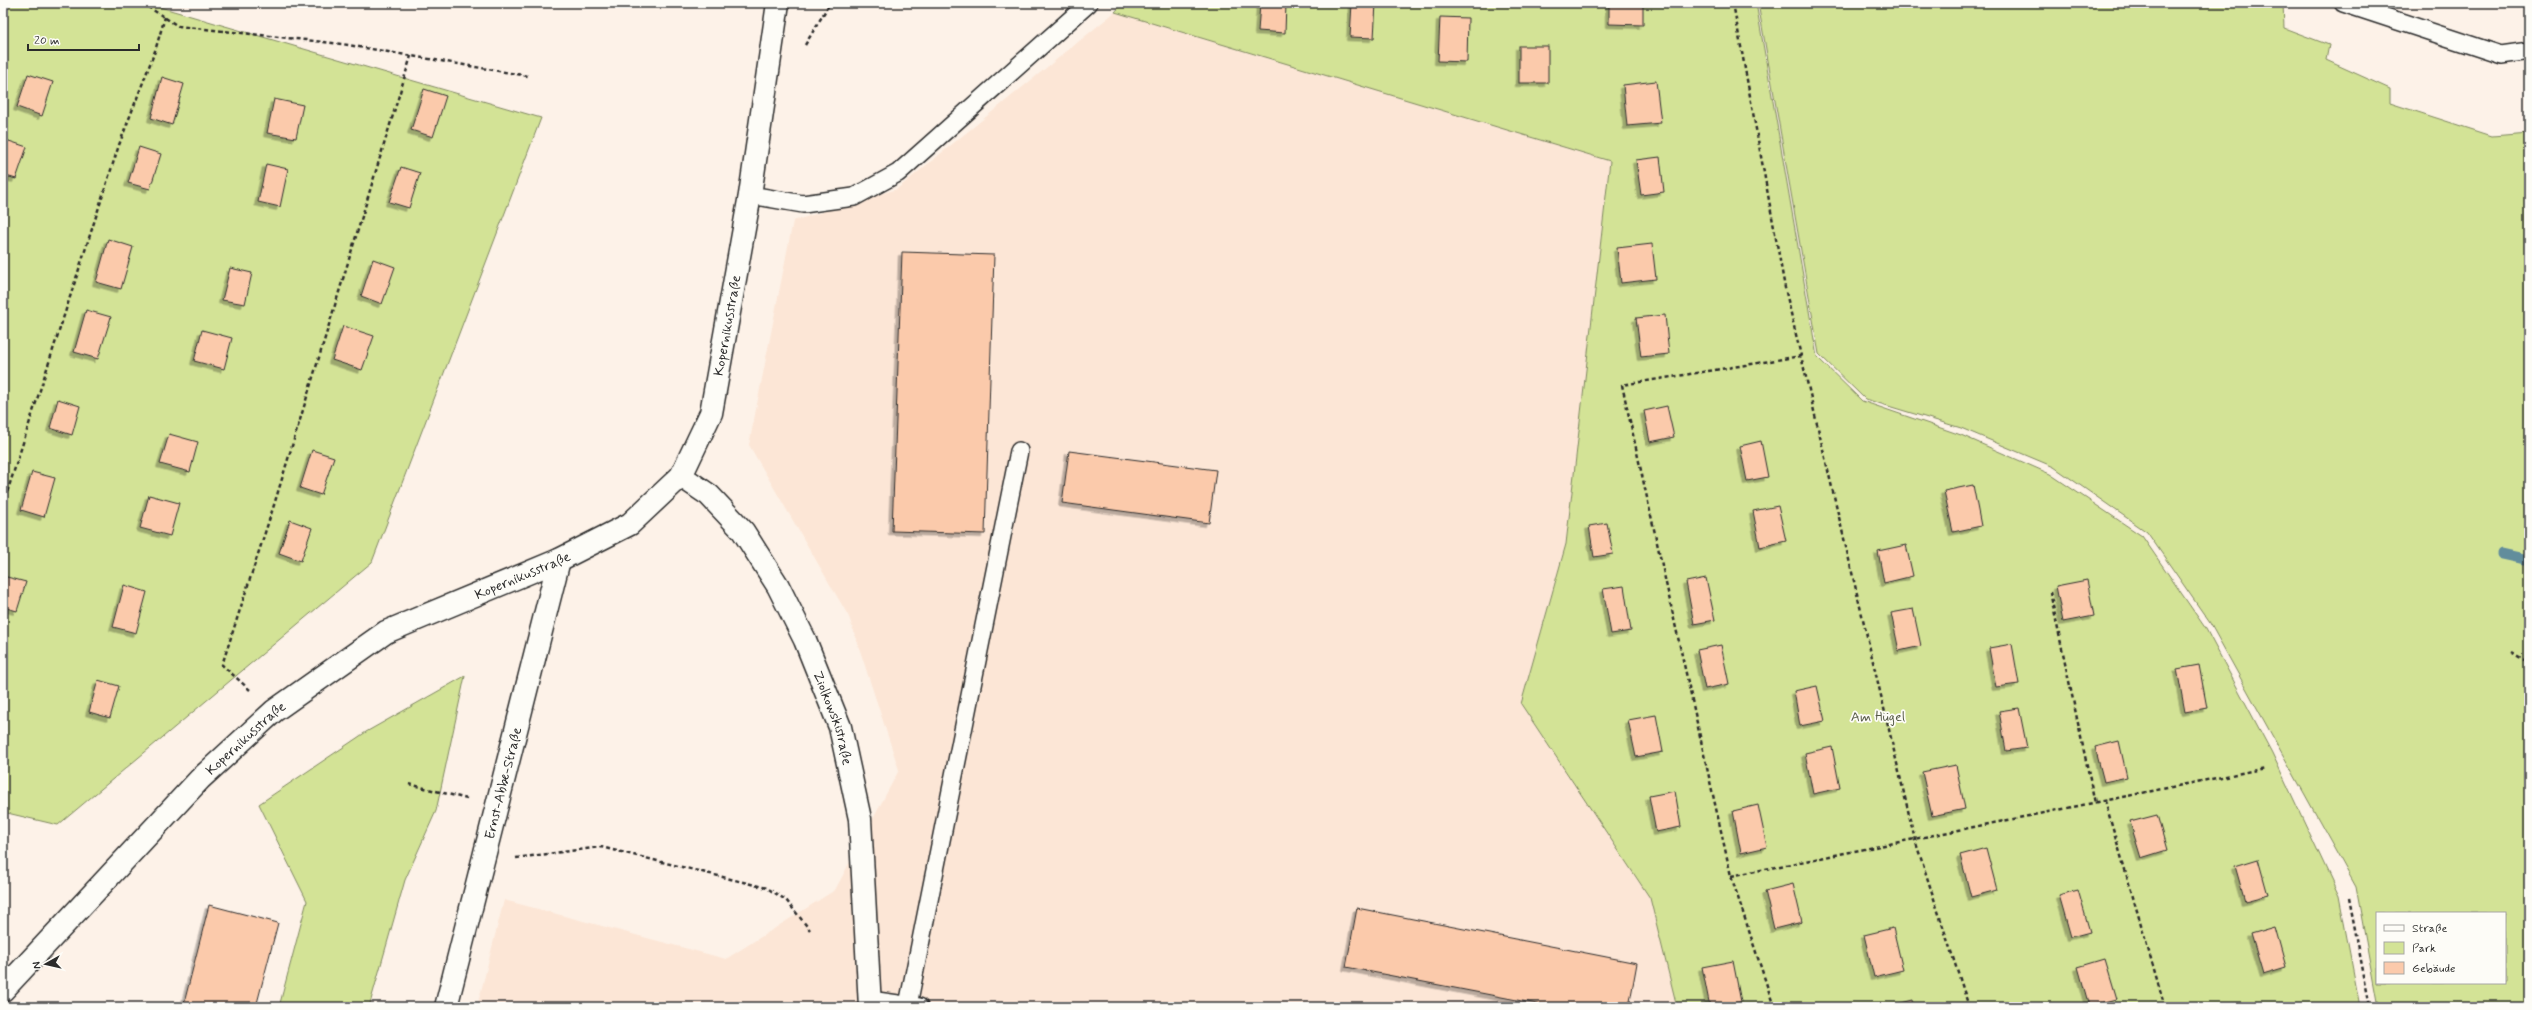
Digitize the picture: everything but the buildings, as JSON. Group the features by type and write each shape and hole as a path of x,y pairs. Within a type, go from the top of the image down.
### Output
{"street":[{"name":"Kopernikusstraße","path":"3,990 200,779 274,711 386,632 559,560 630,524 681,476 711,413 750,195 778,3"},
{"name":"Ziolkowskistraße","path":"681,476 709,494 743,531 767,568 805,640 840,727 860,819 870,1004"},
{"name":"Ernst-Abbe-Straße","path":"446,1007 559,560"}],"lane":[{"path":"750,195 803,204 854,197 898,173 1089,3"},
{"path":"2344,3 2501,55 2529,51"},
{"path":"870,1004 914,1006 1019,451"}],"path":[{"path":"142,3 178,26 342,44 528,76"},
{"path":"1733,3 1785,288 1914,840 1969,1007"},
{"path":"3,505 120,145 155,51 165,17"},
{"path":"274,711 222,665 276,498 411,56"},
{"path":"1774,1007 1731,876 1622,385 1801,356"},
{"path":"2050,592 2095,803"},
{"path":"2512,652 2529,662"},
{"path":"1731,876 2266,768"},
{"path":"409,784 497,806"},
{"path":"2105,801 2165,1007"},
{"path":"482,863 601,847 767,888 786,900 810,930"},
{"path":"2349,898 2370,1007"}],"shaded area":[{"path":"1115,12 1610,161 1566,544 1521,704 1650,898 1677,1007 477,1007 504,900 726,959 835,890 899,770 849,617 749,445 793,221 897,189"}],"green space":[{"path":"3,3 146,3 541,118 372,562 58,825 3,812"},
{"name":"Am Hügel","path":"1123,3 1756,3 1817,357 1862,401 1961,435 2050,474 2142,536 2206,629 2272,753 2339,896 2360,1007 1677,1007 1650,898 1521,704 1566,544 1610,161 1115,12"},
{"path":"1758,3 2283,3 2284,28 2329,45 2326,60 2390,89 2390,103 2492,136 2529,133 2529,1007 2378,1007 2356,887 2210,623 2147,532 2054,467 1961,428 1865,399 1819,354"},
{"path":"465,676 436,811 405,880 369,1007 279,1007 307,901 259,804 366,732"}],"waterway":[{"path":"2502,554 2529,560"}]}
